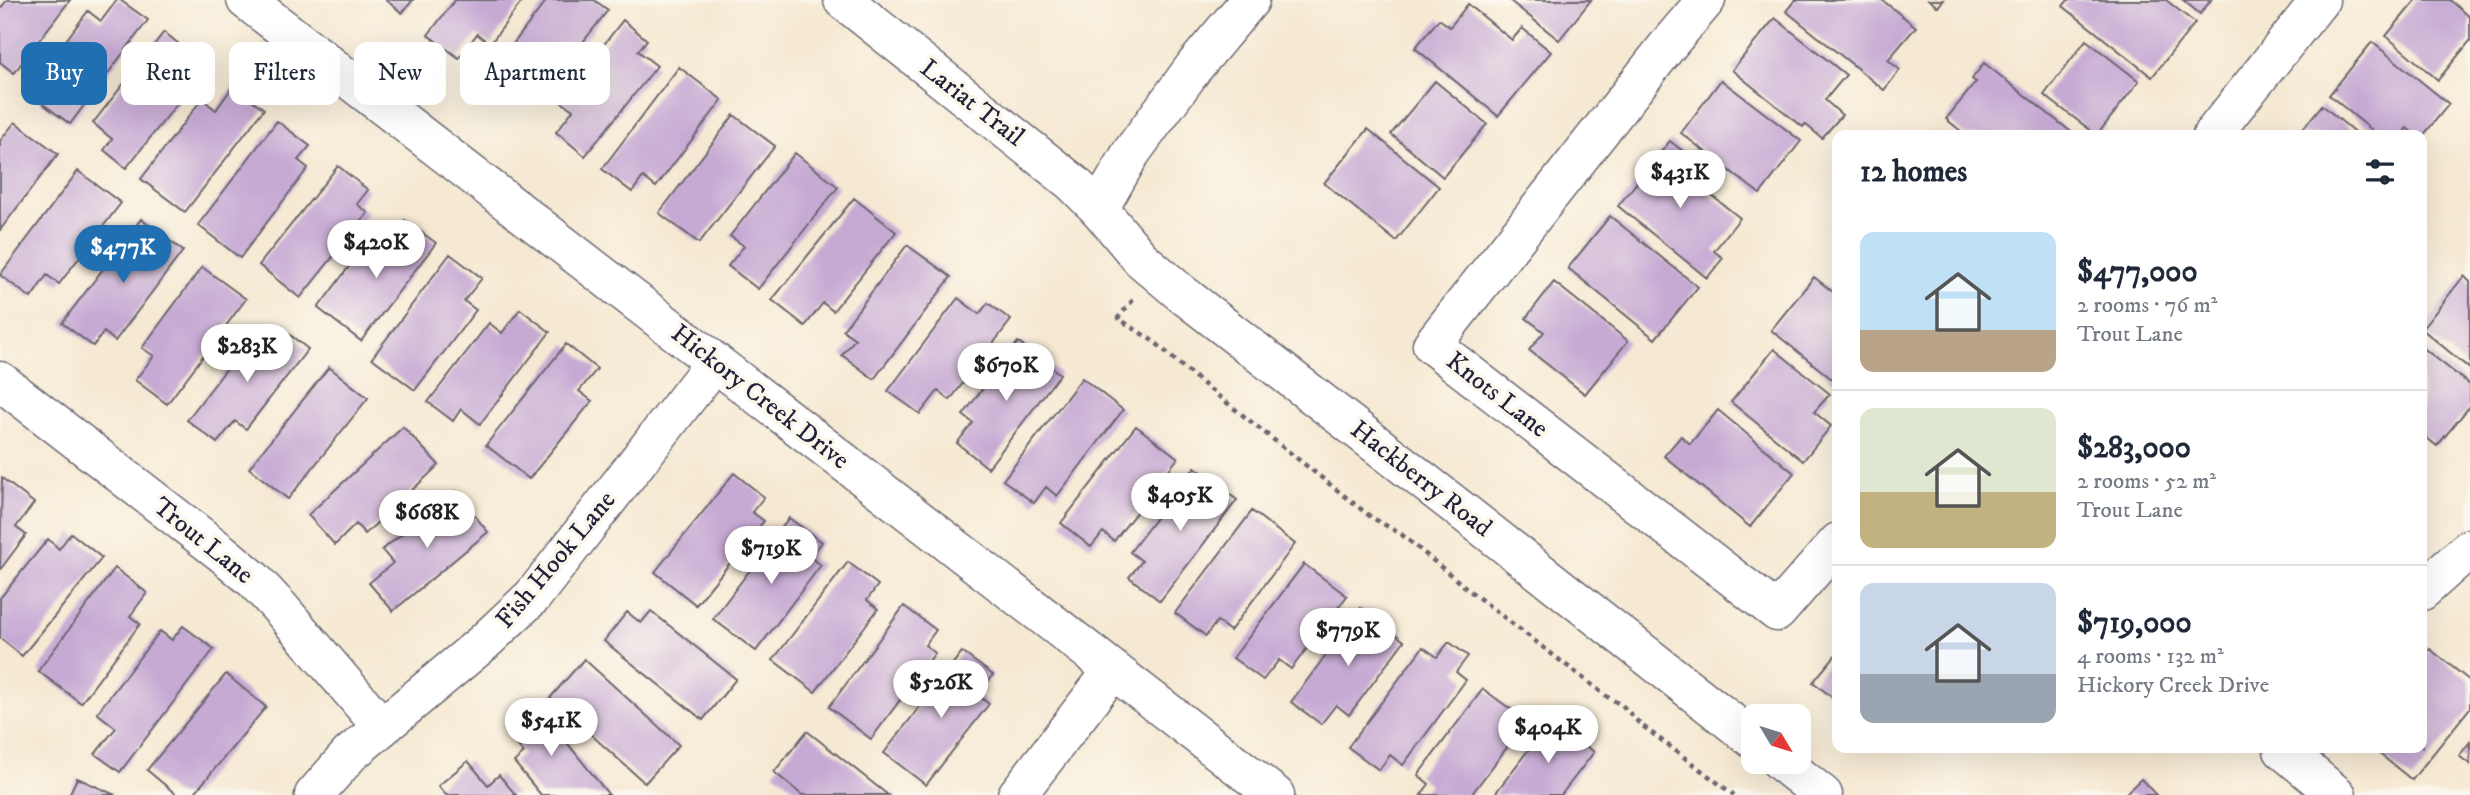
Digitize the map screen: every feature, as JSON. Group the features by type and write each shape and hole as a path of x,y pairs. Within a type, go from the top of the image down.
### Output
{"street":[{"name":"Hickory Creek Drive","path":"246,0 1275,795"},
{"name":"Lariat Trail","path":"842,0 1073,183 1099,209"},
{"path":"1099,209 1131,153 1194,67 1250,0"},
{"name":"Knots Lane","path":"1706,0 1432,345 1777,612 1832,549"},
{"path":"2216,130 2320,0"},
{"name":"Hackberry Road","path":"1099,209 1155,272 1741,730"},
{"name":"Fish Hook Lane","path":"314,795 350,754 483,643 533,596 715,362"},
{"name":"Trout Lane","path":"0,381 254,580 382,726"},
{"path":"2427,587 2470,548"},
{"path":"1017,795 1113,670"},
{"path":"2287,753 2337,795"},
{"path":"1796,774 1823,795"}],"path":[{"path":"1155,272 1118,318 1156,343 1177,363 1371,517 1401,534 1475,595 1609,698 1622,705 1640,724 1734,795"}],"building":[{"path":"7,0 70,0 38,42 21,42 21,64 14,73 0,62 0,9"},
{"path":"117,0 148,20 132,42 121,42 121,56 107,75 107,42 65,42 88,11 101,21"},
{"path":"386,0 413,0 402,13"},
{"path":"455,0 523,0 492,42 477,34 471,42 460,42 459,58 446,48 446,42 437,42 428,35"},
{"path":"547,0 594,0 608,10 583,42 515,42"},
{"path":"1509,0 1591,0 1559,40"},
{"path":"1795,0 1882,0 1916,27 1888,60 1900,70 1884,90 1786,11"},
{"path":"1929,0 1943,0 1938,7"},
{"path":"2068,0 2166,0 2195,23 2152,77 2063,6"},
{"path":"2183,0 2211,0 2200,14"},
{"path":"2416,0 2450,0 2470,17 2470,41 2438,80 2386,36"},
{"path":"1468,4 1512,40 1522,28 1551,52 1498,116 1415,48 1439,19 1450,27"},
{"path":"1775,18 1846,75 1825,100 1842,115 1822,138 1805,124 1803,127 1732,70"},
{"path":"623,20 647,40 638,51 657,66 585,156 556,132 573,110 566,105 610,105 610,42 606,42"},
{"path":"164,32 176,42 156,42"},
{"path":"2086,40 2139,81 2101,130 2090,130 2044,95"},
{"path":"2372,42 2449,104 2427,131 2407,128 2372,130 2329,95"},
{"path":"1984,63 2069,130 1960,130 1946,119 1976,82 1972,79"},
{"path":"679,67 722,100 656,187 643,177 632,192 602,169"},
{"path":"1721,80 1801,141 1760,194 1681,133"},
{"path":"1435,81 1487,124 1443,177 1391,134"},
{"path":"121,87 121,105 176,105 126,168 104,150 112,139 93,123"},
{"path":"229,92 229,105 259,105 264,109 185,212 141,179 197,105 210,105 216,110"},
{"path":"44,105 84,105 70,124"},
{"path":"2322,105 2352,130 2302,130"},
{"path":"734,115 775,146 699,243 659,213"},
{"path":"277,121 310,146 298,160 308,168 240,258 198,225"},
{"path":"15,122 58,154 0,230 0,141"},
{"path":"1368,129 1439,187 1396,241 1324,183"},
{"path":"1670,141 1703,167 1692,180 1740,218 1714,251 1723,258 1707,278 1618,206"},
{"path":"795,153 838,187 758,289 728,266 744,246 730,236"},
{"path":"338,166 368,190 357,204 368,213 300,298 259,265"},
{"path":"78,171 121,203 59,284 47,275 31,298 0,275"},
{"path":"854,198 896,232 833,311 823,303 805,326 772,300"},
{"path":"1610,216 1698,287 1655,339 1568,268"},
{"path":"141,219 183,251 115,341 104,332 93,346 62,323"},
{"path":"405,220 436,243 361,341 318,308 372,236 386,246"},
{"path":"907,245 951,277 874,379 842,355 855,339 843,330"},
{"path":"450,254 482,278 464,301 476,310 415,390 372,358"},
{"path":"202,267 246,299 167,404 135,380 154,356 142,348"},
{"path":"2464,276 2470,282 2470,369 2427,333 2427,323"},
{"path":"1814,277 1832,291 1832,379 1771,330"},
{"path":"1554,282 1628,341 1585,394 1529,350 1544,332 1526,318"},
{"path":"958,298 979,314 988,303 1011,320 950,400 938,391 920,414 888,391"},
{"path":"520,309 550,332 480,424 461,409 453,421 428,402 489,323 502,333"},
{"path":"258,328 276,342 285,331 308,349 246,429 235,421 217,443 187,420"},
{"path":"1018,342 1060,374 988,468 957,443 973,423 963,415"},
{"path":"566,344 597,369 579,391 592,401 529,479 486,445"},
{"path":"1774,349 1830,394 1814,412 1831,426 1803,461 1731,402"},
{"path":"2427,351 2470,385 2470,406 2437,446 2427,438"},
{"path":"329,367 368,398 288,499 249,468"},
{"path":"1082,378 1123,410 1057,496 1046,487 1034,503 1003,480"},
{"path":"1718,410 1794,473 1750,527 1664,456 1681,436 1690,444"},
{"path":"1136,426 1178,458 1114,541 1103,532 1091,547 1061,523"},
{"path":"403,427 439,465 365,534 356,524 335,545 308,515"},
{"path":"1195,467 1237,500 1160,601 1129,577 1142,561 1130,552"},
{"path":"734,473 764,497 752,512 764,521 696,605 655,572"},
{"path":"2,478 34,503 16,527 26,535 0,570"},
{"path":"455,491 488,532 393,611 369,583 393,563 382,550"},
{"path":"1252,511 1295,544 1230,631 1217,621 1206,636 1175,613"},
{"path":"789,518 822,542 810,557 821,565 756,651 713,619"},
{"path":"71,533 102,558 22,656 0,638 0,598 48,539 59,549"},
{"path":"848,562 878,585 867,600 878,609 815,692 773,660"},
{"path":"1304,564 1347,596 1291,669 1279,660 1263,680 1233,658"},
{"path":"115,568 147,593 130,616 140,624 81,703 38,671"},
{"path":"904,606 936,630 925,645 935,653 871,739 829,707"},
{"path":"1361,608 1404,641 1349,715 1336,705 1321,724 1291,702"},
{"path":"651,611 736,679 703,720 604,641 627,612 641,623"},
{"path":"183,626 214,649 120,772 95,754 116,728 97,713 160,631 172,640"},
{"path":"1449,642 1468,656 1456,672 1466,680 1403,765 1390,755 1379,770 1348,747 1423,647 1437,657"},
{"path":"2430,649 2470,681 2470,708 2412,780 2378,753 2427,753 2427,653"},
{"path":"962,652 993,675 977,695 989,704 926,785 884,753"},
{"path":"584,659 679,745 645,783 550,698"},
{"path":"1832,659 1832,697 1813,682"},
{"path":"226,674 266,707 193,795 177,795 147,770"},
{"path":"1483,689 1527,721 1471,795 1421,795 1429,784 1418,775"},
{"path":"536,704 609,795 541,795 514,762 524,753 505,730"},
{"path":"1551,720 1594,752 1561,795 1494,795"},
{"path":"807,731 888,795 802,795 774,772"},
{"path":"2470,742 2470,764 2459,756"},
{"path":"468,761 488,785 499,775 516,795 446,795 438,786"},
{"path":"77,778 115,795 69,795"},
{"path":"2141,779 2156,795 2124,795"}]}
